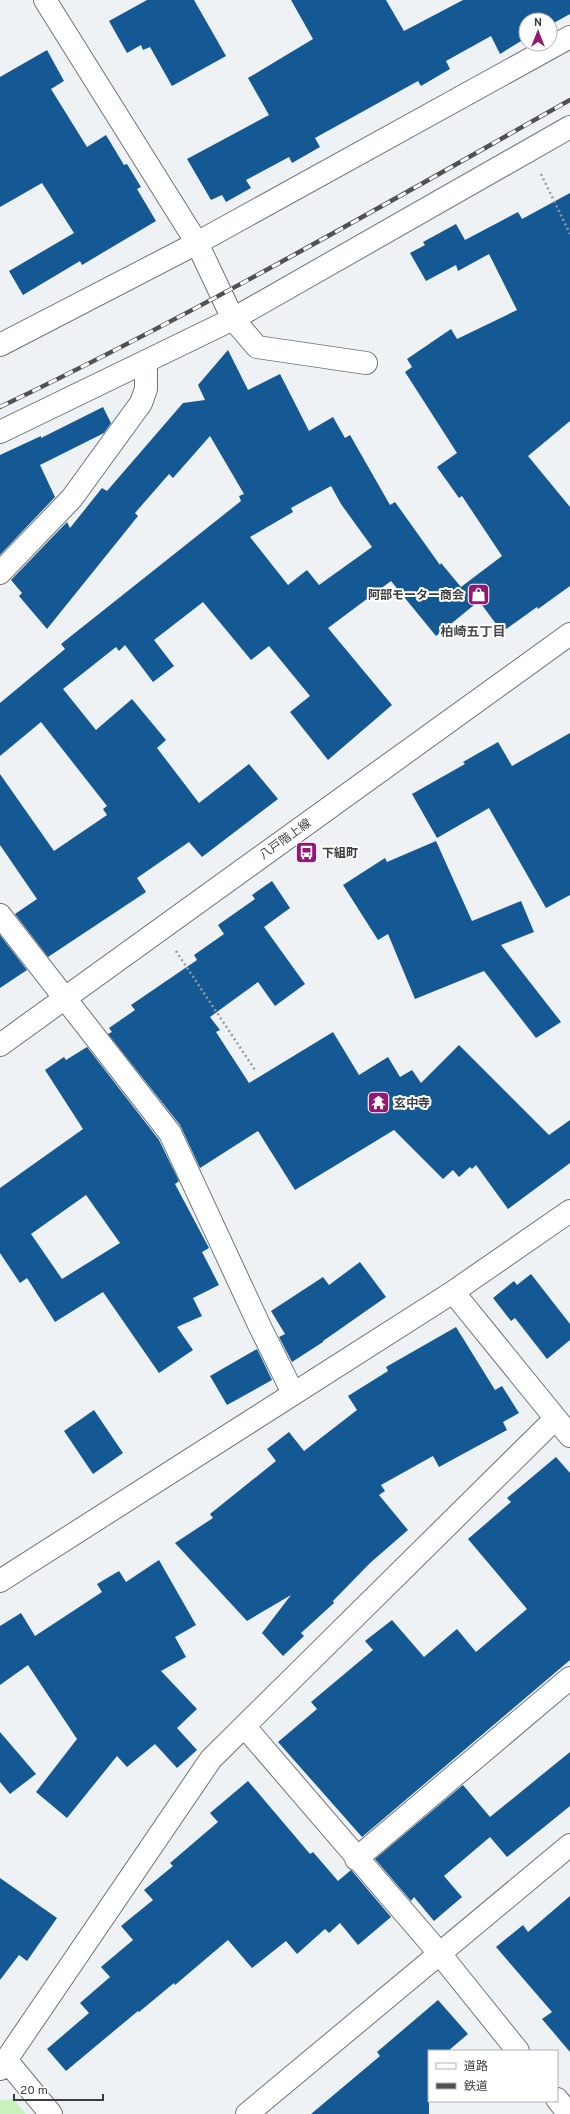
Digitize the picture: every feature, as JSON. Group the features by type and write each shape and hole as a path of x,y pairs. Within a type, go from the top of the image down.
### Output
{"street":[{"path":"45,0 197,243 233,319 257,347 366,363"},
{"path":"0,344 197,243 570,37"},
{"path":"0,432 233,319 570,127"},
{"path":"0,573 72,498 140,403 146,389 146,361"},
{"name":"八戸階上線","path":"0,1044 570,634"},
{"path":"0,915 170,1133 261,1329 293,1393"},
{"path":"0,1581 453,1292 570,1211"},
{"path":"453,1292 570,1436"},
{"path":"51,2114 3,2064 211,1760 555,1419"},
{"path":"356,1859 570,1678"},
{"path":"245,1727 356,1859 440,1954 517,2050"},
{"path":"247,2114 570,1845"},
{"path":"558,2100 569,2114"}],"path":[{"path":"529,150 570,234"},
{"path":"173,946 254,1070"}],"green space":[{"path":"13,2099 26,2114 0,2114 0,2100"}],"building":[{"path":"147,0 194,0 226,56 172,86 150,47 143,50 141,45 127,53 109,21"},
{"path":"291,0 386,0 404,31 463,0 570,0 570,14 558,21 558,12 518,12 518,43 500,54 491,36 446,61 450,69 421,86 418,81 315,138 320,147 292,163 289,157 246,180 251,188 226,202 222,195 211,200 187,159 269,115 248,78 313,39"},
{"path":"47,50 64,81 51,89 87,147 106,135 124,165 127,164 141,187 137,189 156,221 82,265 80,261 23,295 9,271 74,233 42,183 0,207 0,77"},
{"path":"570,193 570,421 528,456 570,507 570,586 502,632 479,601 436,636 391,581 328,628 392,705 328,760 290,712 310,696 269,646 251,660 203,602 154,640 174,666 153,682 125,645 119,651 116,647 63,689 96,730 132,699 166,740 157,748 199,803 249,764 278,799 202,857 189,842 137,878 146,892 48,957 15,914 37,899 0,845 0,774 54,851 107,815 103,809 107,806 41,722 0,756 0,703 65,649 61,644 241,501 239,496 244,494 210,436 173,478 169,474 135,513 138,516 47,629 19,596 22,593 11,580 67,522 70,528 102,488 107,491 183,403 205,400 198,385 228,350 248,390 280,374 309,431 333,417 345,438 350,435 390,505 395,502 440,565 441,563 461,587 502,556 462,496 459,498 437,467 457,453 405,372 412,367 407,359 451,329 457,339 517,310 489,254 458,271 456,265 426,281 410,253 425,245 423,242 456,224 465,240 518,212 522,219","holes":["331,486 341,504 372,547 319,585 307,570 288,585 250,537 293,512 291,508"]},
{"path":"103,407 111,423 104,433 40,465 55,497 0,555 0,455 41,436 41,438"},
{"path":"570,733 570,895 546,908 489,808 437,838 412,794 465,764 463,762 498,742 512,766"},
{"path":"436,841 472,921 521,901 534,932 501,945 561,1022 536,1038 484,971 415,999 388,934 378,940 343,885 385,858 387,862"},
{"path":"272,881 290,908 264,927 305,984 275,1006 258,982 210,1017 220,1030 216,1032 249,1083 333,1032 359,1075 388,1057 400,1077 412,1070 421,1083 459,1045 549,1135 570,1120 570,1163 508,1209 476,1165 472,1169 470,1167 459,1177 453,1170 443,1179 394,1130 295,1190 258,1131 200,1168 180,1125 108,1034 112,1032 109,1028 135,1010 131,1005 197,960 194,955 224,934 218,925 255,899 252,895"},
{"path":"0,935 27,970 0,988"},
{"path":"87,1047 159,1140 179,1181 175,1184 209,1248 202,1252 219,1285 193,1298 202,1316 177,1327 193,1350 159,1373 103,1292 55,1322 27,1278 20,1283 0,1253 0,1188 83,1129 45,1070 64,1057 66,1060","holes":["86,1195 120,1243 62,1279 31,1234"]},
{"path":"360,1262 386,1297 292,1362 279,1337 285,1334 271,1311 323,1277 329,1285"},
{"path":"531,1274 570,1324 570,1340 547,1359 515,1318 511,1321 493,1298 514,1281 517,1285"},
{"path":"456,1327 495,1390 502,1386 519,1413 503,1422 507,1430 439,1467 433,1456 381,1485 385,1491 379,1495 408,1530 370,1563 333,1601 334,1603 301,1633 304,1636 283,1656 262,1633 291,1595 247,1621 175,1543 213,1518 210,1514 276,1461 267,1449 289,1432 304,1451 357,1410 348,1396 388,1371 386,1367"},
{"path":"257,1349 272,1380 227,1405 210,1376"},
{"path":"94,1410 123,1453 93,1474 64,1431"},
{"path":"556,1457 570,1473 570,1660 362,1837 278,1742 317,1709 311,1702 373,1650 365,1641 392,1620 424,1657 457,1629 476,1652 527,1609 468,1539 511,1502 507,1498"},
{"path":"159,1560 196,1625 175,1637 186,1657 161,1671 197,1709 177,1728 197,1750 177,1768 155,1744 127,1767 117,1756 67,1818 36,1792 77,1739 28,1665 0,1685 0,1626 21,1613 35,1636 102,1592 97,1584 119,1571 126,1582"},
{"path":"0,1732 36,1774 10,1794 0,1782"},
{"path":"570,1752 570,1806 507,1857 490,1837 444,1876 462,1897 434,1921 414,1897 411,1901 375,1859 463,1785 490,1817"},
{"path":"248,1781 310,1854 313,1852 338,1881 351,1870 391,1917 358,1945 340,1923 329,1933 325,1929 297,1954 286,1941 252,1968 228,1940 175,1985 174,1983 139,2012 138,2011 66,2071 47,2049 89,2013 80,2003 110,1977 101,1967 133,1940 121,1926 153,1900 144,1890 173,1866 170,1863 218,1822 210,1813"},
{"path":"0,1878 57,1918 27,1961 19,1955 0,1980"},
{"path":"570,1896 570,2052 542,2019 552,2012 496,1947 523,1925 528,1932"},
{"path":"438,2000 468,2034 449,2050 428,2050 429,2114 311,2114 380,2056 377,2052"}],"railway":[{"path":"0,407 145,335 216,297 570,100"}],"place":[{"name":"阿部モーター商会","path":"479,595"},
{"name":"下組町","path":"307,853"},
{"name":"玄中寺","path":"379,1103"}],"district":[{"name":"柏崎五丁目","path":"473,631"}]}
